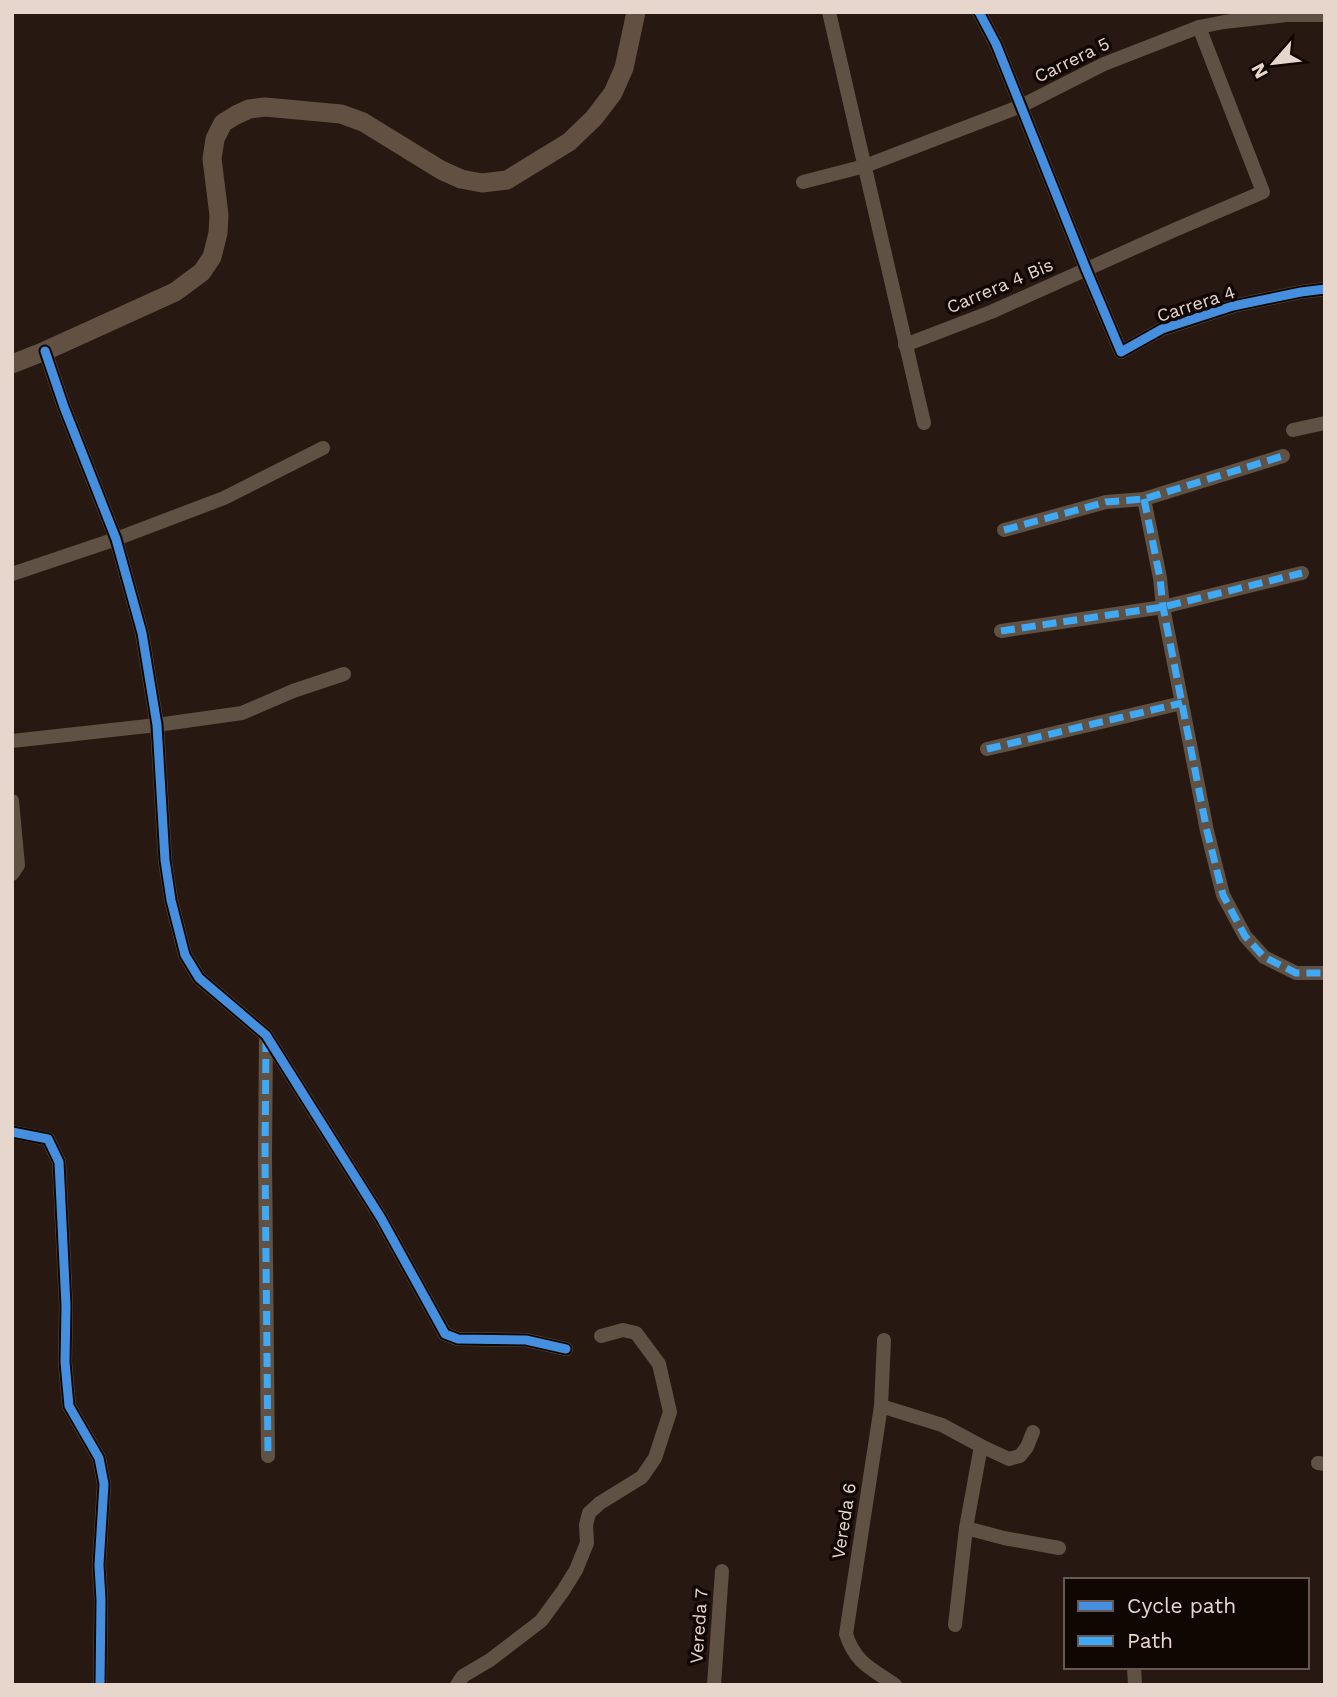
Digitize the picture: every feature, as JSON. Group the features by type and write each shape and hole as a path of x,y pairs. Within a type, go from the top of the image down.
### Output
{"main road":[{"path":"12,364 175,292 202,272 212,257 218,233 219,215 212,159 215,139 223,123 250,109 265,107 341,114 363,122 441,170 461,179 482,183 507,180 569,142 594,118 613,93 624,68 636,12"}],"street":[{"path":"829,12 924,423"},
{"path":"979,12 996,44 1086,269"},
{"name":"Carrera 5","path":"803,182 865,166 1021,106 1104,64 1199,27 1252,15 1325,15"},
{"name":"Carrera 4 Bis","path":"905,345 991,313 1264,192 1199,27"},
{"name":"Carrera 4","path":"1086,269 1121,352 1162,329 1233,306 1325,289"},
{"path":"45,351 116,539 142,633 157,725 164,860 171,901 186,955 199,978 267,1035 381,1218 445,1334 458,1339 526,1340 566,1349"},
{"path":"1293,430 1325,423"},
{"path":"12,574 116,539 224,498 323,448"},
{"path":"1004,530 1106,502 1144,499 1283,456"},
{"path":"1144,499 1182,703 1223,895 1245,936 1264,957 1296,973 1325,973"},
{"path":"1001,631 1163,607 1302,573"},
{"path":"12,741 242,713 293,691 344,674"},
{"path":"987,748 1182,703"},
{"path":"12,802 19,865 12,874"},
{"path":"267,1035 265,1158 268,1456"},
{"path":"12,1132 48,1139 59,1162 66,1306 65,1362 69,1406 99,1458 104,1484 99,1565 100,1685"},
{"path":"457,1685 463,1676 491,1660 541,1621 576,1570 587,1544 586,1525 589,1513 642,1477 655,1458 670,1412 659,1364 636,1333 623,1330 601,1336"},
{"name":"Vereda 6","path":"884,1340 881,1406 846,1634 850,1648 860,1661 895,1685"},
{"path":"881,1406 942,1425 1009,1459 1020,1456 1033,1432"},
{"path":"955,1625 966,1528 981,1447"},
{"path":"966,1528 1059,1548"},
{"name":"Vereda 7","path":"714,1685 722,1571"}],"marked path":[{"path":"1004,530 1106,502 1144,499 1283,456"},
{"path":"1144,499 1207,831 1223,895 1245,936 1264,957 1296,973 1325,973"},
{"path":"1001,631 1163,607 1302,573"},
{"path":"987,749 1182,703"},
{"path":"266,1038 268,1456"}],"cycle path":[{"path":"979,12 996,44 1121,352 1162,329 1233,306 1325,289"},
{"path":"45,351 116,539 142,633 157,725 165,860 171,900 185,955 199,978 266,1035 381,1218 445,1334 458,1339 526,1340 566,1349"},
{"path":"12,1132 48,1139 59,1162 66,1306 65,1362 69,1406 99,1458 104,1484 99,1565 100,1685"}]}
